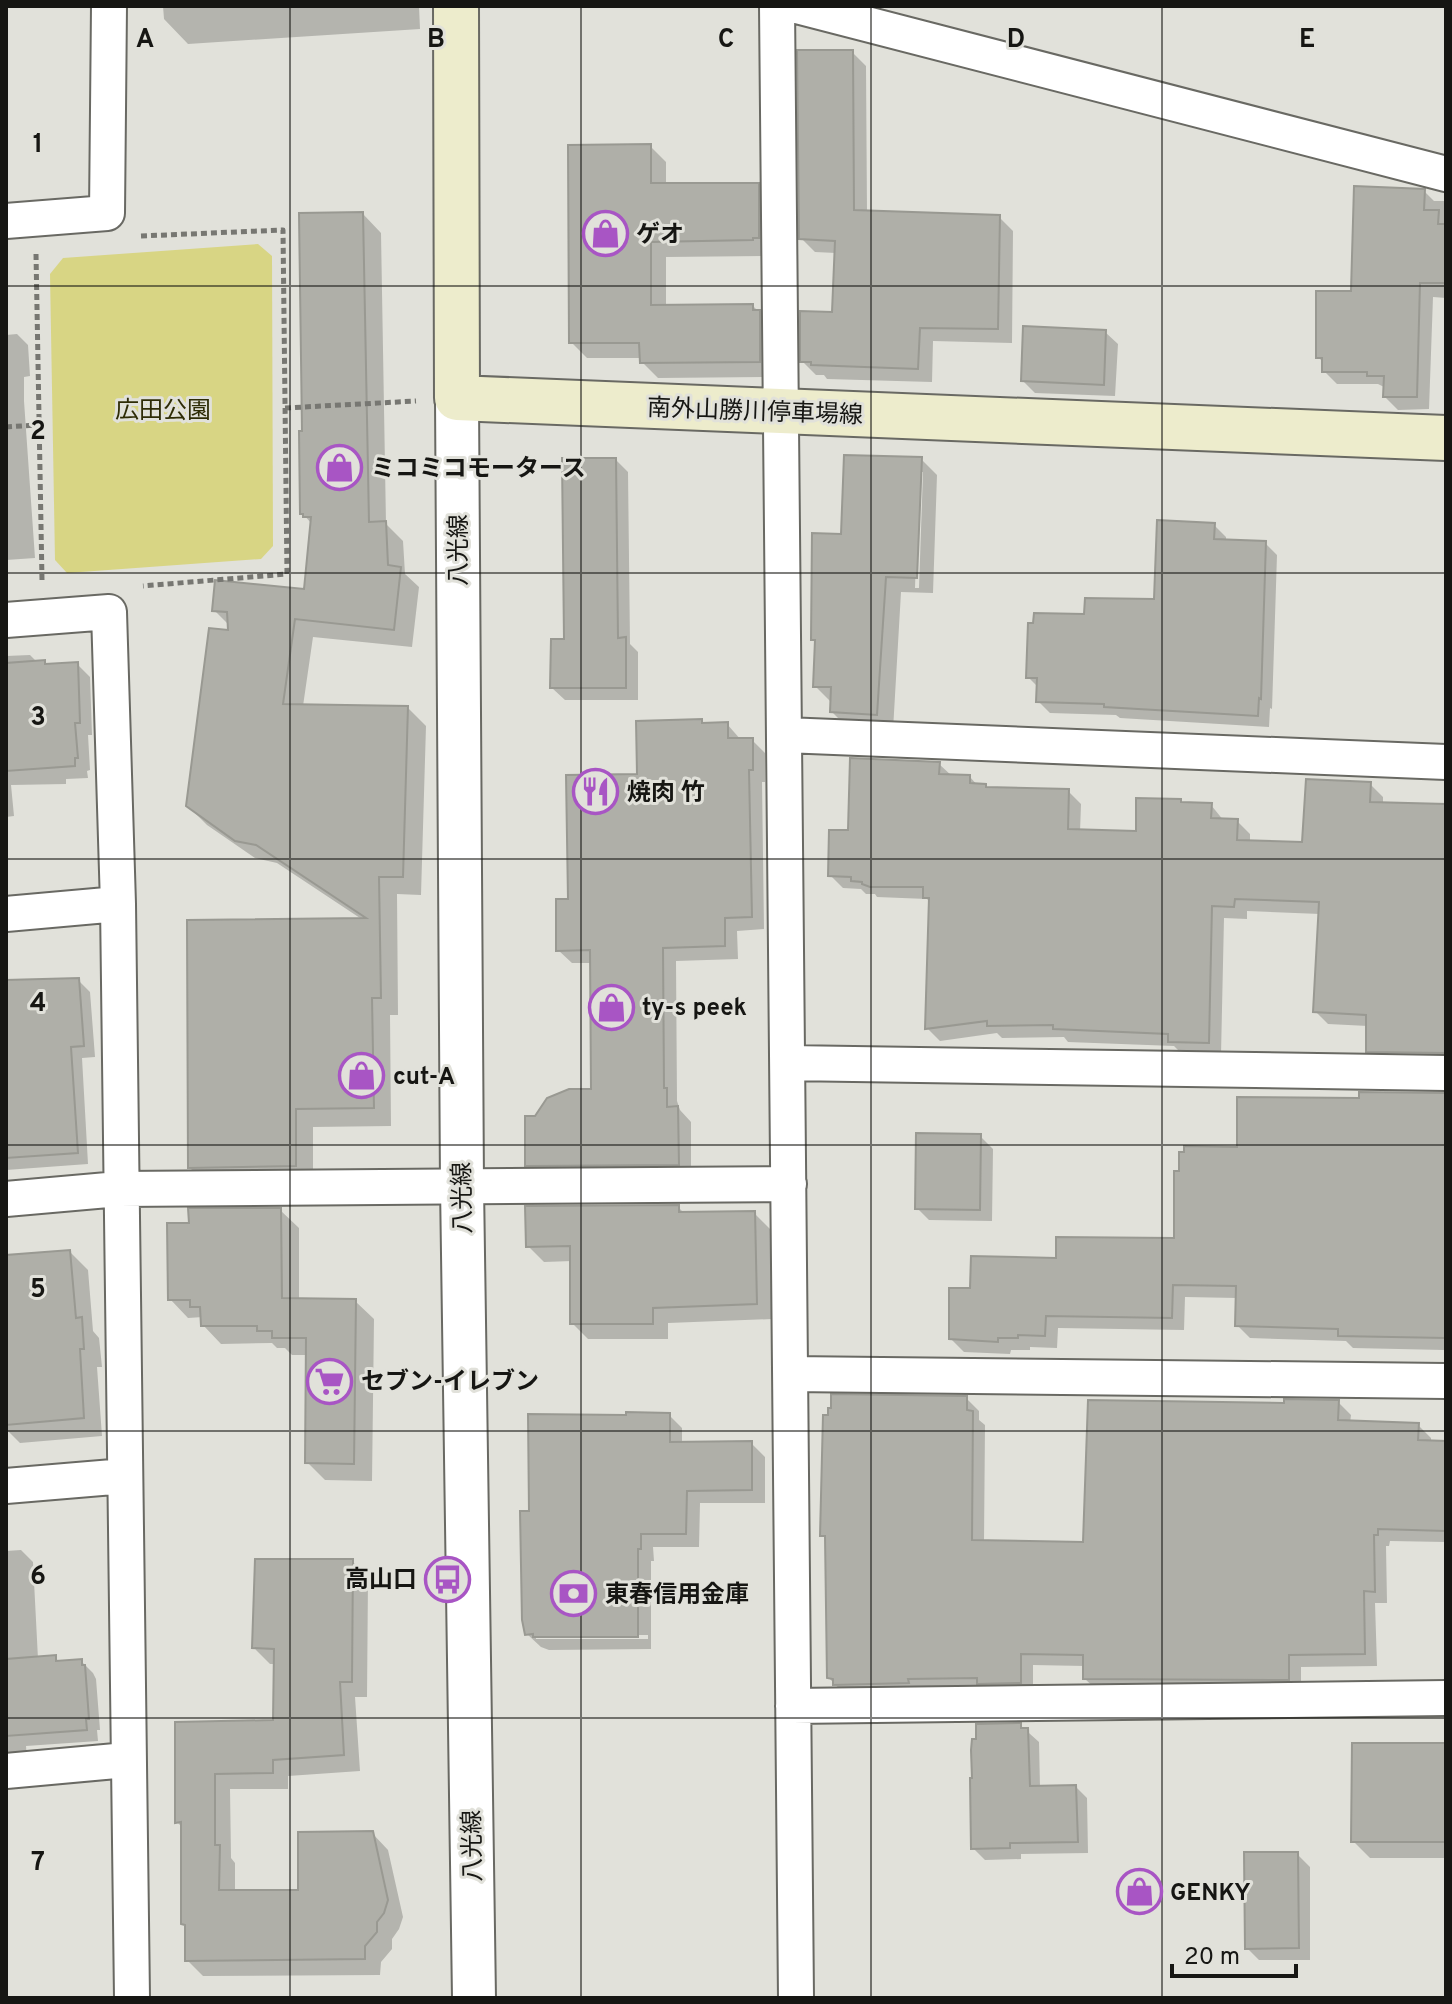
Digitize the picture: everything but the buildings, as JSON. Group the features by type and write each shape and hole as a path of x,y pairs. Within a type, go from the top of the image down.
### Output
{"main road":[{"path":"456,6 457,398"},
{"name":"南外山勝川停車場線","path":"457,398 1446,438"}],"street":[{"path":"6,221 107,213 109,6"},
{"path":"777,6 796,1998"},
{"path":"797,6 1446,174"},
{"name":"八光線","path":"457,398 462,1186 474,1998"},
{"path":"6,620 109,612 118,904 119,1189 132,1998"},
{"path":"785,735 1446,762"},
{"path":"6,914 118,904"},
{"path":"788,1063 1446,1073"},
{"path":"6,1199 119,1189 789,1184"},
{"path":"791,1374 1446,1381"},
{"path":"6,1486 125,1476"},
{"path":"793,1706 1446,1698"},
{"path":"6,1771 127,1760"}],"path":[{"path":"141,236 283,230 287,574 143,586"},
{"path":"36,253 42,581"},
{"path":"285,408 457,398"},
{"path":"6,427 37,425"}],"green space":[{"name":"広田公園","path":"258,244 272,256 273,546 261,559 67,573 55,560 50,274 63,258"}],"place":[{"name":"ゲオ","path":"605,234"},
{"name":"ミコミコモータース","path":"340,468"},
{"name":"焼肉 竹","path":"596,792"},
{"name":"ty-s peek","path":"611,1007"},
{"name":"cut-A","path":"362,1076"},
{"name":"セブン-イレブン","path":"330,1381"},
{"name":"高山口","path":"448,1579"},
{"name":"東春信用金庫","path":"574,1594"},
{"name":"GENKY","path":"1139,1892"}]}
